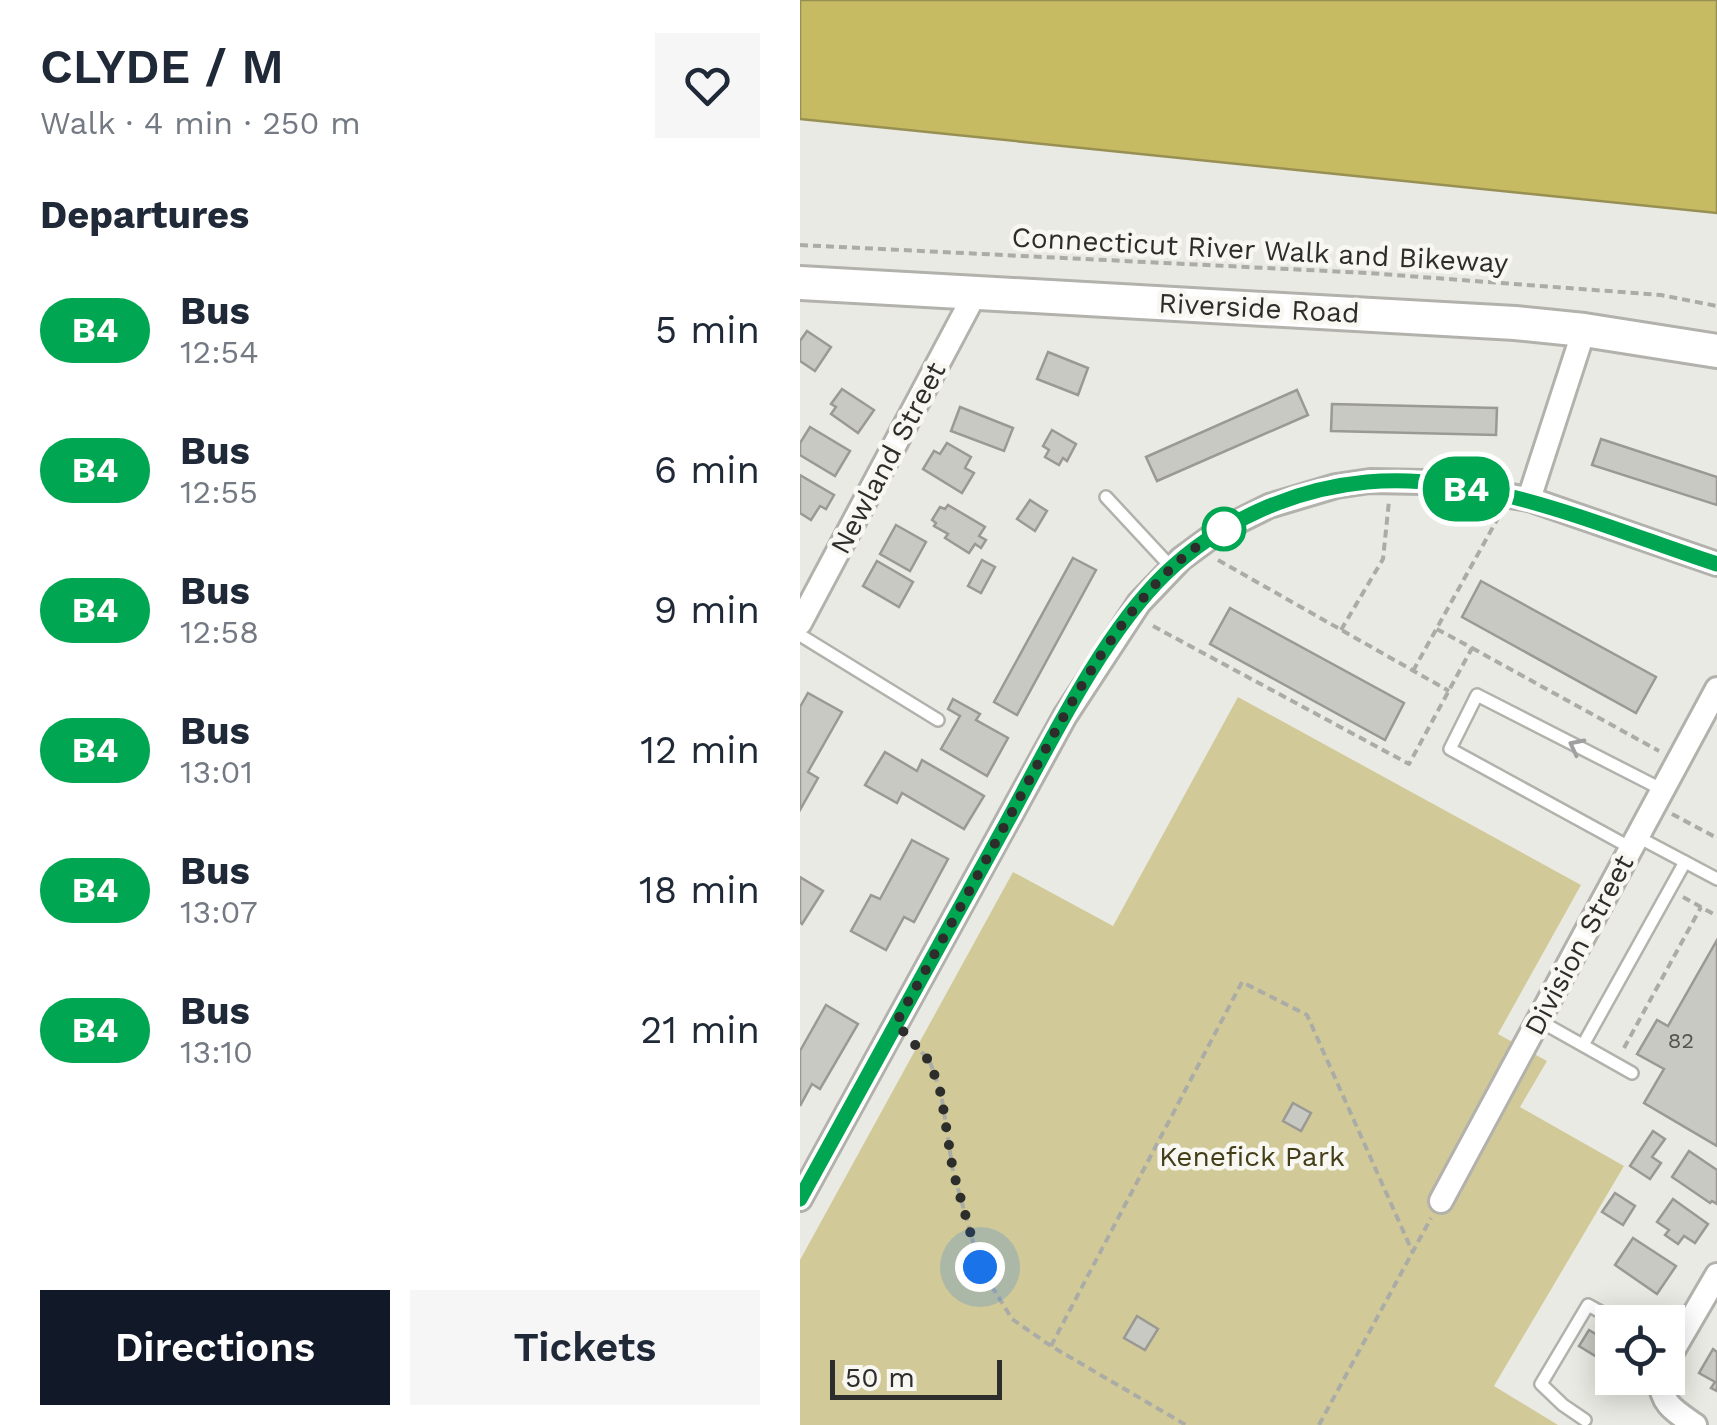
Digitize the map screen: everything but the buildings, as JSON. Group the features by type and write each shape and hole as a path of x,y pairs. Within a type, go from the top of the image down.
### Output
{"street":[{"name":"Riverside Road","path":"800,283 1445,318 1584,330 1717,352"},
{"name":"Newland Street","path":"800,623 976,292"},
{"path":"1530,499 1584,330"},
{"path":"800,1199 1065,716 1139,604 1172,568 1208,539 1244,518 1302,494 1370,481 1422,482 1530,499 1717,564"},
{"name":"Division Street","path":"1441,1201 1716,693"},
{"path":"1685,1328 1717,1275"},
{"path":"1662,1395 1667,1404 1695,1425"}],"lane":[{"path":"1106,497 1172,568"},
{"path":"800,636 938,720"},
{"path":"1659,797 1477,695 1450,749 1634,842 1717,879"},
{"path":"1583,1045 1685,862"},
{"path":"1538,1020 1632,1073"},
{"path":"1587,1423 1541,1384 1588,1305 1595,1309"}],"path":[{"name":"Connecticut River Walk and Bikeway","path":"800,245 1368,274 1661,295 1717,306"},
{"path":"1341,630 1383,559 1389,501"},
{"path":"1413,671 1500,514"},
{"path":"1217,560 1449,691"},
{"path":"1149,624 1409,764 1472,648"},
{"path":"1435,628 1659,752"},
{"path":"1659,797 1717,838"},
{"path":"1616,1064 1701,907"},
{"path":"1051,1346 1242,982 1308,1015 1413,1253"},
{"path":"896,1023 930,1062 941,1094 953,1171 980,1267 1012,1319 1186,1425"},
{"path":"1319,1425 1441,1201"}],"green space":[{"name":"Kenefick Park","path":"1238,697 1581,885 1498,1034 1547,1061 1520,1107 1624,1166 1494,1386 1558,1425 800,1425 800,1260 1013,872 1113,926"}],"shaded area":[{"path":"800,0 1717,0 1717,213 800,119"}],"bus line":[{"name":"B4","path":"800,1199 1065,716 1152,586 1196,547 1244,518 1302,494 1370,481 1422,482 1530,499 1717,564"}],"route":[{"path":"980,1267 953,1171 941,1094 930,1062 896,1023 1065,716 1114,639 1152,586 1196,547 1224,529"}]}
